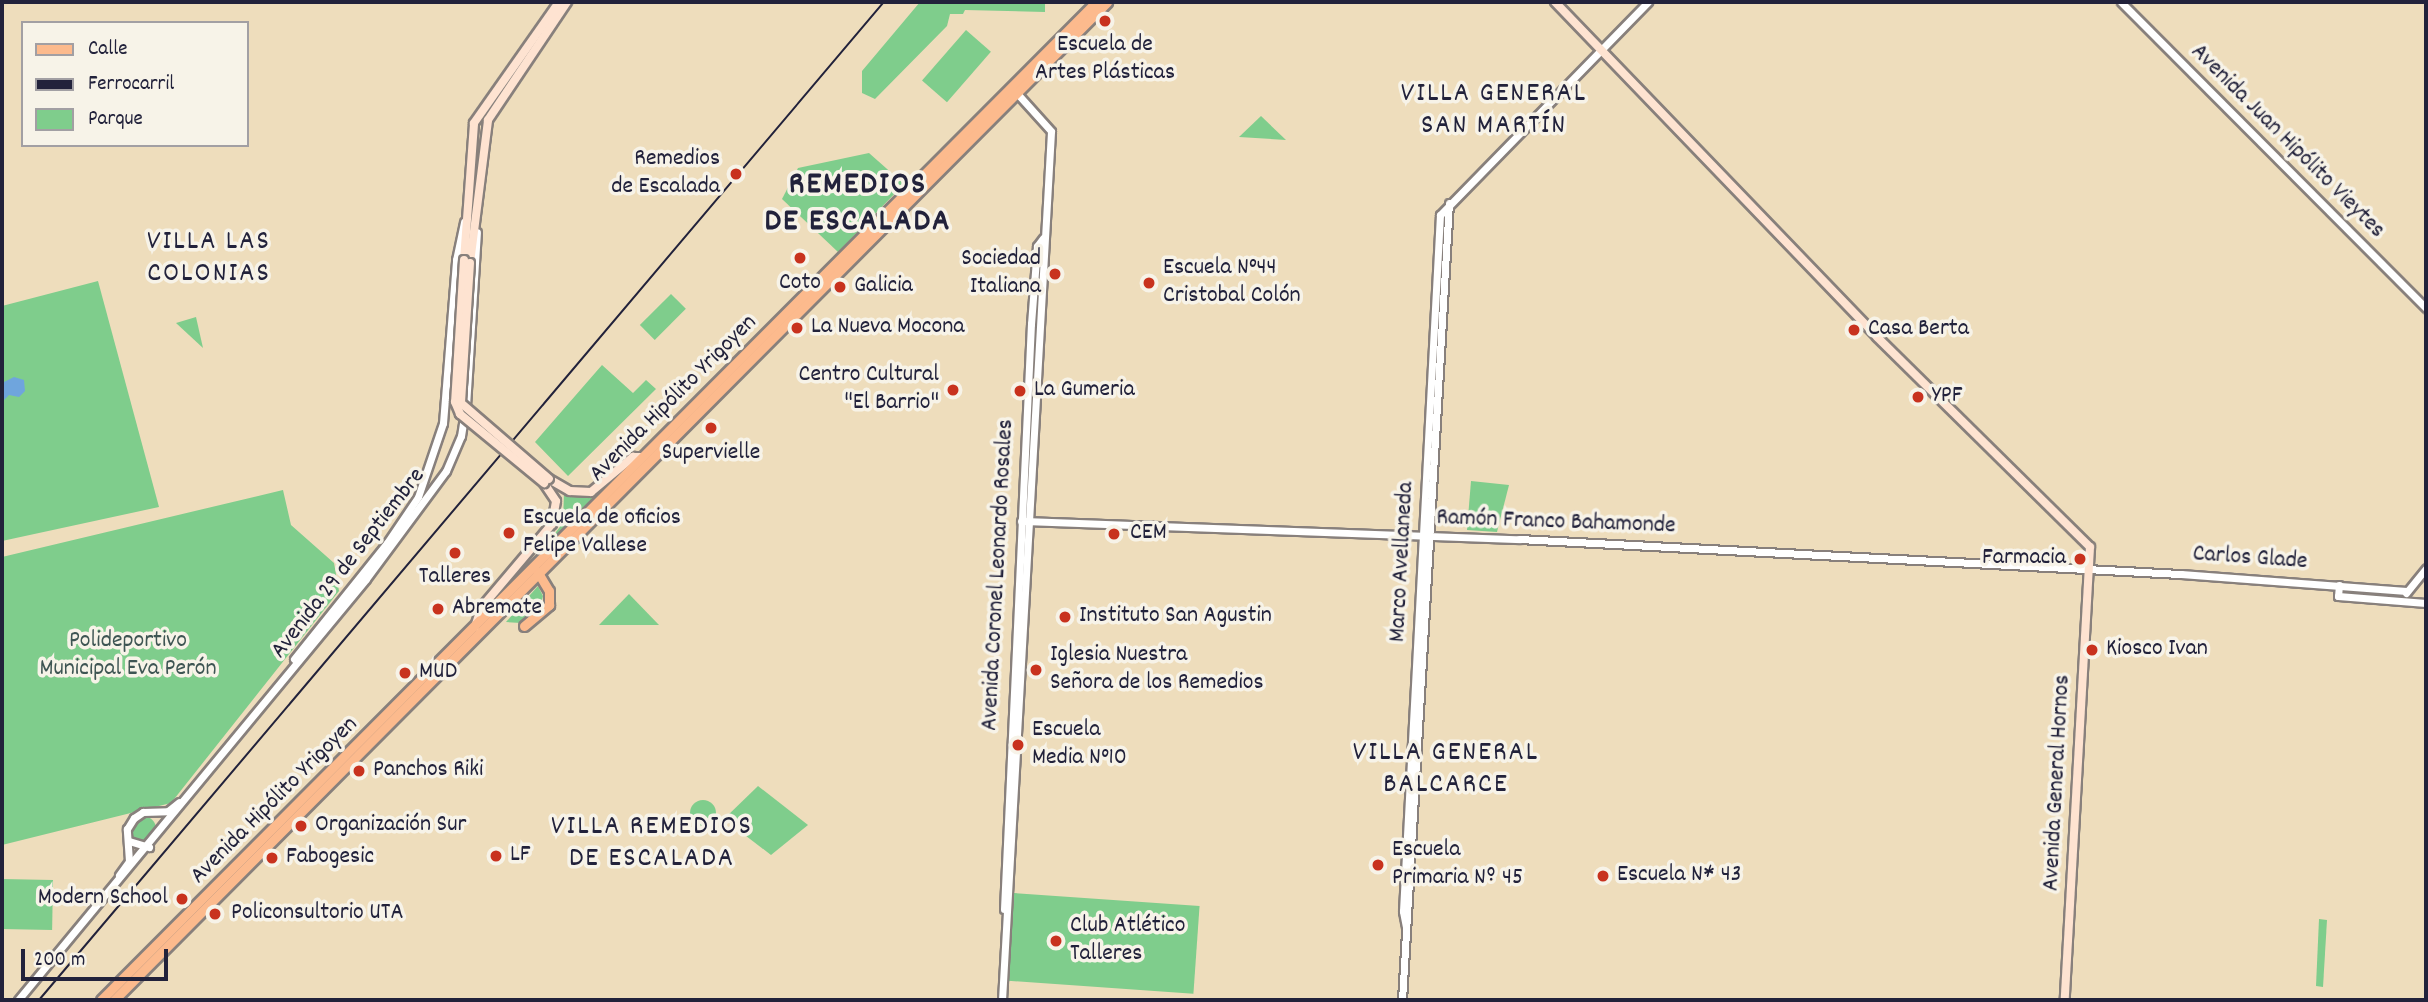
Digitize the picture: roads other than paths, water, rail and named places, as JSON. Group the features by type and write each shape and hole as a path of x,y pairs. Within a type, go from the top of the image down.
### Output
{"main road":[{"name":"Avenida 29 de Septiembre","path":"464,222 474,123 559,2"},
{"name":"Avenida 29 de Septiembre","path":"477,211 488,120 567,2"},
{"name":"Avenida Hipólito Yrigoyen","path":"114,1000 1014,90 1096,2"},
{"name":"Avenida Hipólito Yrigoyen","path":"101,1000 475,627 539,569 642,457 1014,90 1107,2"},
{"name":"Avenida General Hornos","path":"1555,2 1877,337 2080,535 2091,550 2065,1000"},
{"path":"477,211 467,261 454,397 460,414 553,493 555,517 531,554"},
{"path":"464,222 467,261 461,403 549,480 570,491 590,492 633,457 642,457"},
{"path":"475,627 481,608 531,554 561,515 558,493 549,480"},
{"path":"524,626 547,609 549,592 531,554"}],"street":[{"name":"Marco Avellaneda","path":"1402,1000 1406,927 1404,883 1428,536 1439,217 1449,202 1648,2"},
{"name":"Avenida Juan Hipólito Vieytes","path":"2121,2 2426,308"},
{"name":"Avenida Coronel Leonardo Rosales","path":"1002,1000 1051,131 1014,90"},
{"name":"Avenida 29 de Septiembre","path":"18,1000 149,847 398,539 452,459 466,407 477,211"},
{"name":"Avenida 29 de Septiembre","path":"58,943 129,861 127,829 134,818 151,812 168,811 178,804 414,503 443,423 456,260 464,222"},
{"name":"Avenida Coronel Leonardo Rosales","path":"1005,916 1002,896 1021,521 1037,246 1043,237"},
{"name":"Ramón Franco Bahamonde","path":"1021,521 1428,536 2091,569"},
{"path":"2405,600 2406,591 2426,568"},
{"name":"Carlos Glade","path":"2091,569 2406,591"},
{"name":"Carlos Glade","path":"2339,585 2338,596 2426,603"},
{"path":"151,812 160,818 164,828"},
{"path":"128,841 149,847"}],"water":[{"path":"14,377 24,380 25,391 19,397 9,395 2,402 2,383"}],"railway":[{"path":"39,1000 884,2"}],"place":[{"name":"Escuela de Artes Plásticas","path":"1105,21"},
{"name":"Remedios de Escalada","path":"736,174"},
{"name":"Coto","path":"800,258"},
{"name":"Sociedad Italiana","path":"1055,274"},
{"name":"Escuela N°44 Cristobal Colón","path":"1149,283"},
{"name":"Galicia","path":"840,287"},
{"name":"La Nueva Mocona","path":"797,328"},
{"name":"Casa Berta","path":"1854,330"},
{"name":"Centro Cultural \"El Barrio\"","path":"953,390"},
{"name":"La Gumeria","path":"1020,391"},
{"name":"YPF","path":"1918,397"},
{"name":"Supervielle","path":"711,428"},
{"name":"Escuela de oficios Felipe Vallese","path":"509,533"},
{"name":"CEM","path":"1114,534"},
{"name":"Talleres","path":"455,553"},
{"name":"Farmacia","path":"2080,559"},
{"name":"Abremate","path":"438,609"},
{"name":"Instituto San Agustin","path":"1065,617"},
{"name":"Kiosco Ivan","path":"2092,650"},
{"name":"Iglesia Nuestra Señora de los Remedios","path":"1036,670"},
{"name":"MUD","path":"405,673"},
{"name":"Escuela Media N°10","path":"1018,745"},
{"name":"Panchos Riki","path":"359,771"},
{"name":"Organización Sur","path":"301,826"},
{"name":"LF","path":"496,856"},
{"name":"Fabogesic","path":"272,858"},
{"name":"Escuela Primaria Nº 45","path":"1378,865"},
{"name":"Escuela N* 43","path":"1603,876"},
{"name":"Modern School","path":"182,899"},
{"name":"Policonsultorio UTA","path":"215,914"},
{"name":"Club Atlético Talleres","path":"1056,941"}],"district":[{"name":"VILLA GENERAL SAN MARTÍN","path":"1494,111"},
{"name":"REMEDIOS DE ESCALADA","path":"858,206"},
{"name":"VILLA LAS COLONIAS","path":"209,259"},
{"name":"VILLA GENERAL BALCARCE","path":"1446,770"},
{"name":"VILLA REMEDIOS DE ESCALADA","path":"652,844"}],"park label":[{"name":"Polideportivo Municipal Eva Perón","path":"128,656"}]}
